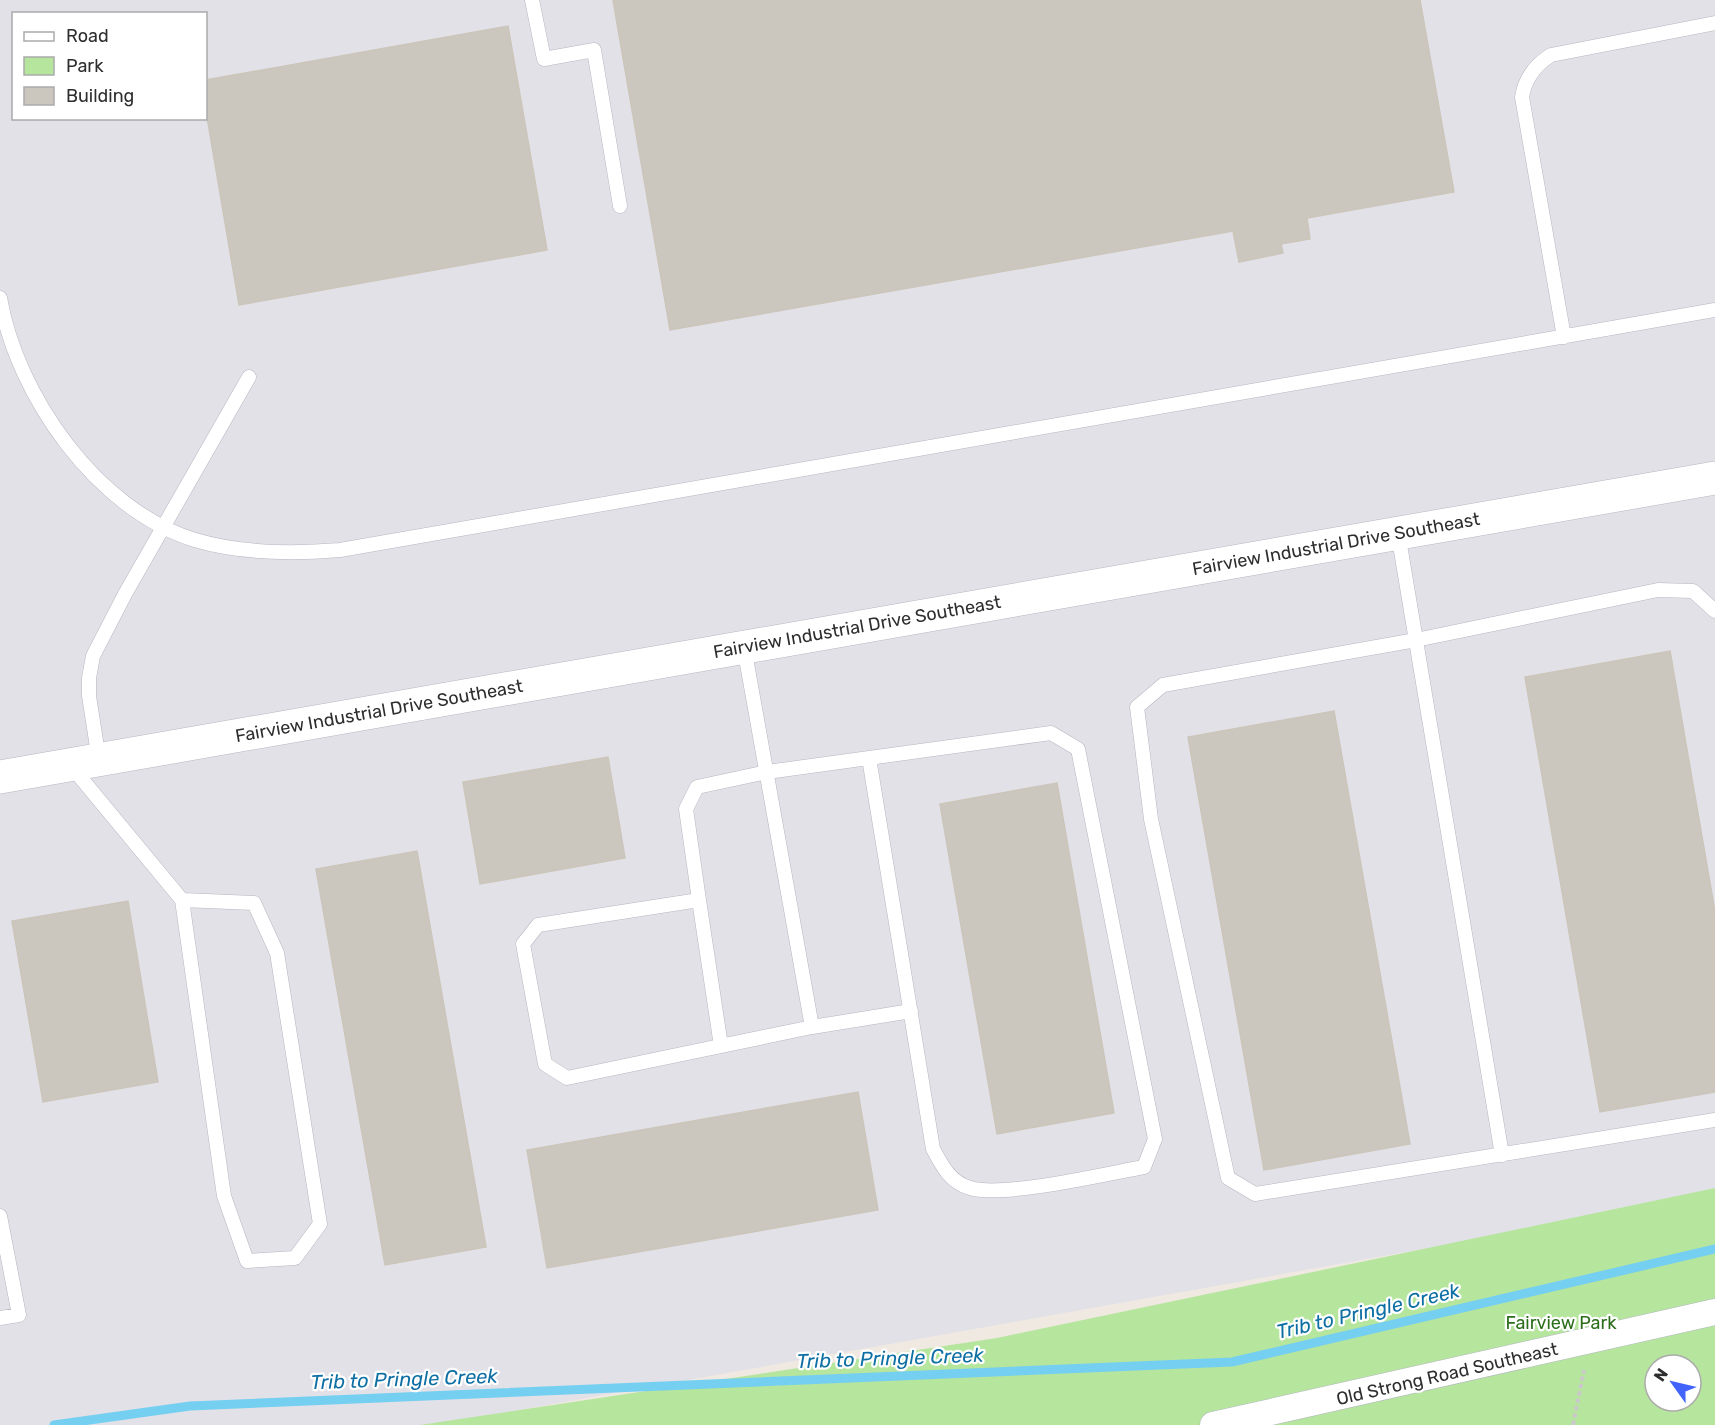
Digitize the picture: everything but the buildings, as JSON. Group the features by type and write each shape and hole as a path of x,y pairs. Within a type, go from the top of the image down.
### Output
{"main road":[{"name":"Fairview Industrial Drive Southeast","path":"0,777 1715,478"}],"street":[{"name":"Old Strong Road Southeast","path":"1213,1425 1715,1312"}],"lane":[{"path":"532,0 544,59 594,50 620,206"},
{"path":"1564,336 1522,97 1529,76 1541,61 1551,56 1715,23"},
{"path":"0,298 16,356 45,416 92,472 112,491 164,527 193,539 224,548 282,553 340,550 1715,310"},
{"path":"182,900 254,903 277,953 320,1224 295,1258 247,1261 224,1196 182,900 84,762 89,678 93,656 102,635 249,377"},
{"path":"1398,533 1502,1155"},
{"path":"1715,611 1693,591 1658,590 1416,640 1163,685 1137,706 1151,819 1228,1178 1255,1194 1715,1120"},
{"path":"744,647 812,1027"},
{"path":"721,1046 686,809 697,787 766,772 1051,733 1078,749 1155,1139 1144,1167 999,1191 969,1188 947,1175 933,1149 869,758"},
{"path":"699,900 538,926 523,944 545,1064 567,1078 812,1027 911,1011"},
{"path":"0,1216 19,1315 0,1318"}],"path":[{"path":"1573,1425 1584,1371 1578,1344"}],"shaded area":[{"path":"0,0 1715,0 1715,1197 435,1425 0,1425"}],"green space":[{"name":"Fairview Park","path":"1715,1188 1715,1425 420,1425 997,1338"}],"waterway":[{"name":"Trib to Pringle Creek","path":"54,1425 190,1406 1232,1362 1715,1249"}]}
